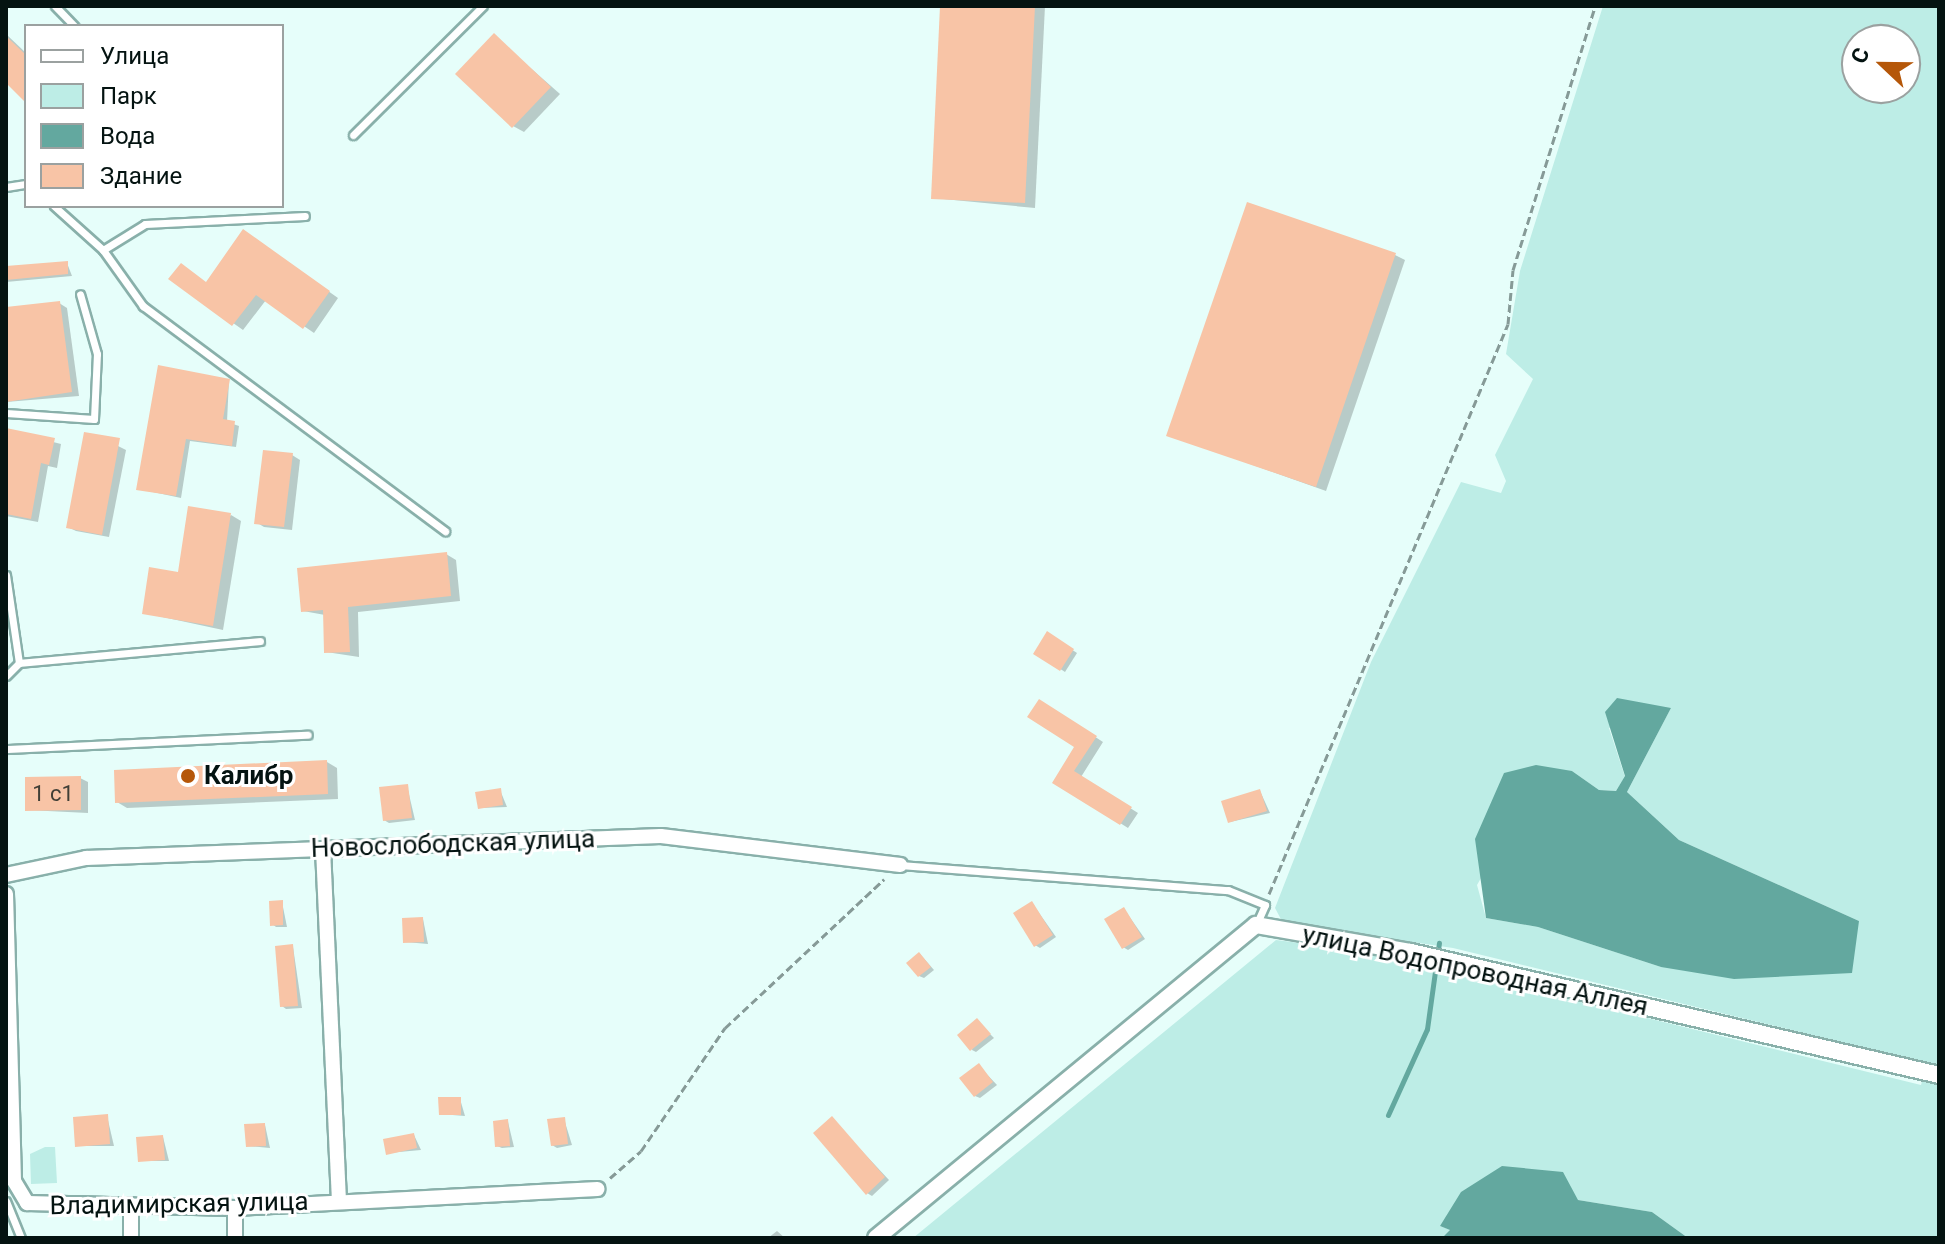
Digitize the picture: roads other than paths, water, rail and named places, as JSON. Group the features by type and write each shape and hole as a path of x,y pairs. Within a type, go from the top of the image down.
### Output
{"street":[{"name":"Новослободская улица","path":"6,875 86,858 661,836 900,865"},
{"path":"323,849 339,1200"},
{"name":"Владимирская улица","path":"6,894 16,1191 50,1209 131,1205 235,1208 339,1200 598,1189"},
{"path":"876,1238 1256,925"},
{"name":"улица Водопроводная Аллея","path":"1256,925 1462,963 1939,1075"},
{"path":"131,1205 131,1238"},
{"path":"235,1208 235,1238"}],"lane":[{"path":"55,6 72,24"},
{"path":"353,135 483,6"},
{"path":"56,208 103,250 143,306 445,531"},
{"path":"103,250 145,224 305,216"},
{"path":"6,413 94,419 97,354 80,294"},
{"path":"6,575 19,663"},
{"path":"6,676 19,663 260,641"},
{"path":"6,749 308,735"},
{"path":"900,865 997,876 1131,877 1228,890 1265,905 1256,925"},
{"path":"6,1201 21,1238"}],"water":[{"path":"1617,698 1671,708 1627,792 1679,840 1859,921 1852,973 1734,979 1661,967 1538,927 1486,918 1475,839 1504,773 1536,765 1572,771 1599,790 1616,791 1625,776 1605,712"},
{"path":"1502,1166 1563,1172 1578,1200 1652,1212 1688,1238 1442,1238 1450,1230 1440,1226 1461,1192"}],"waterway":[{"path":"1388,1115 1427,1029 1439,943"}],"place":[{"name":"Калибр","path":"188,776"}]}
